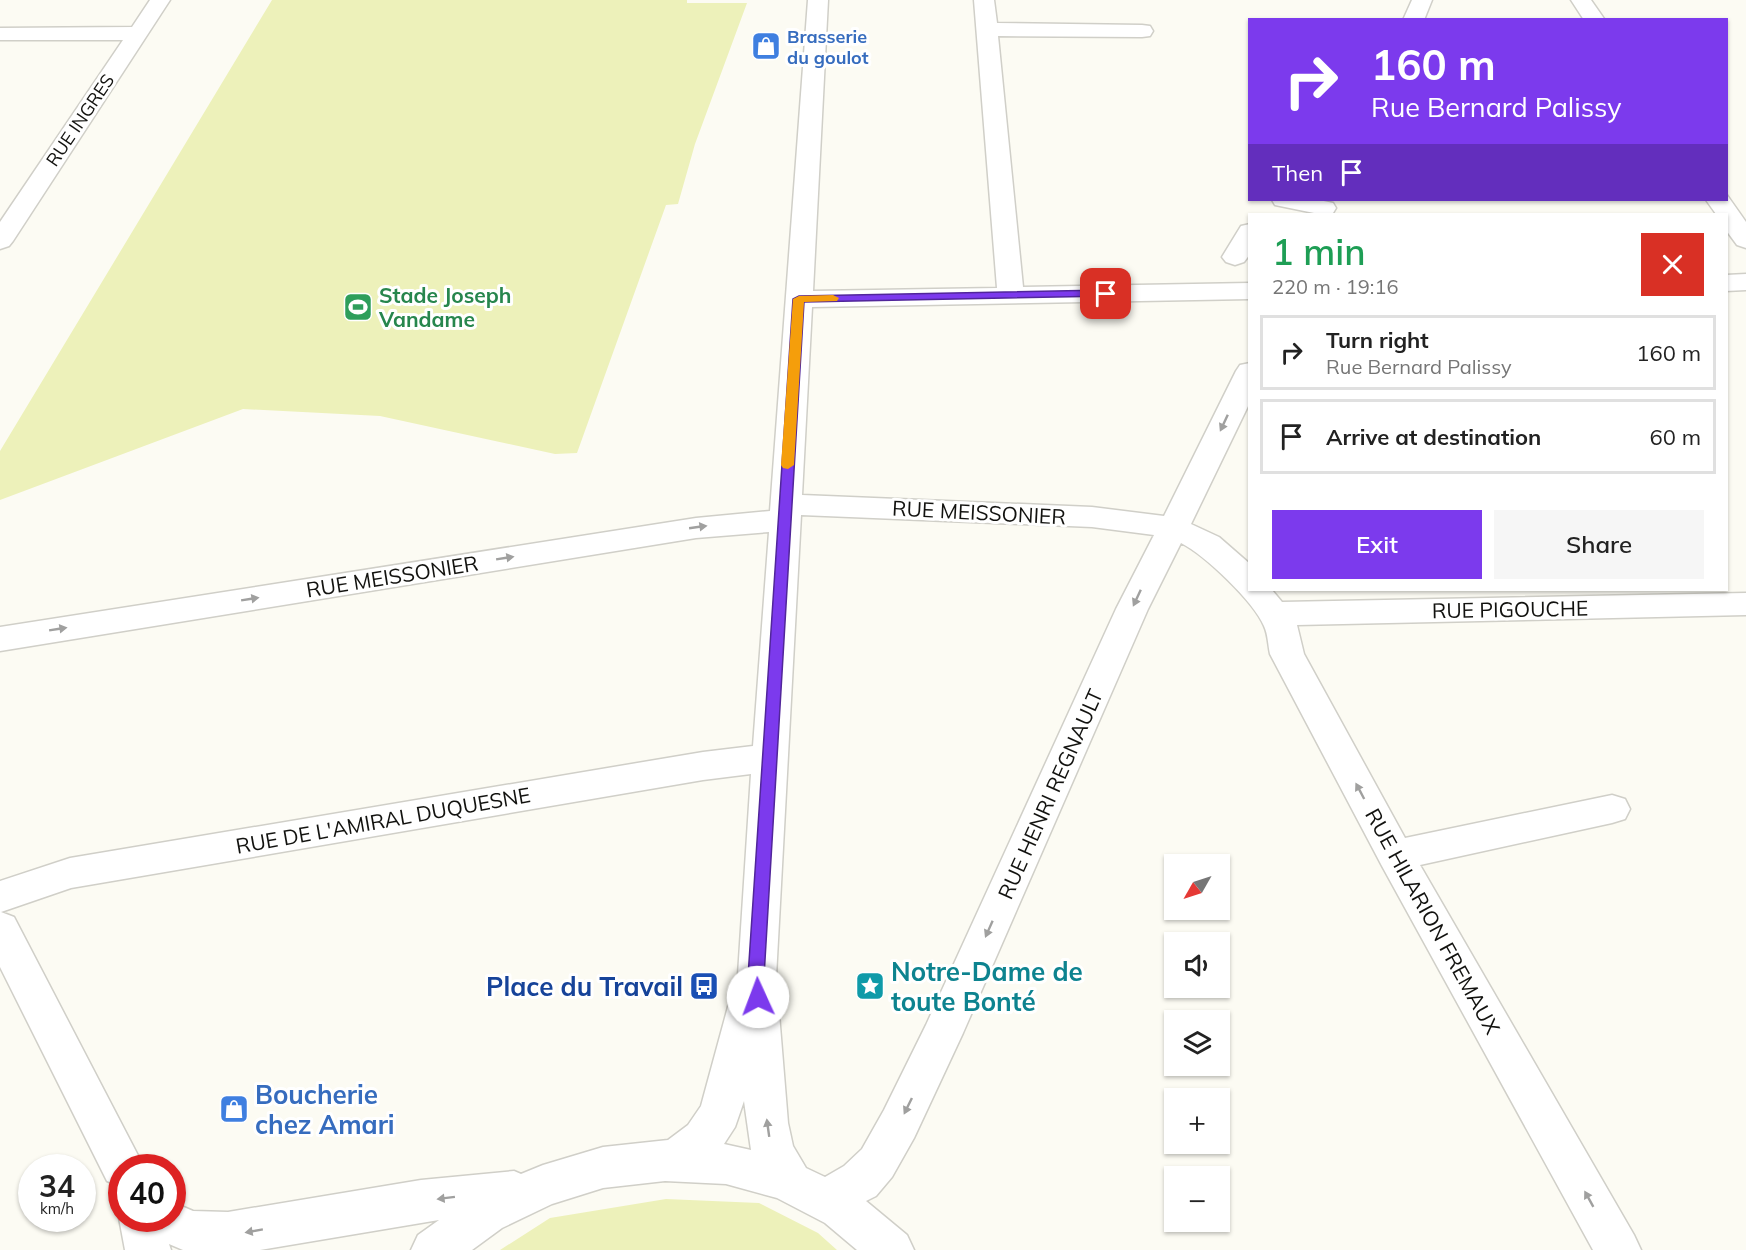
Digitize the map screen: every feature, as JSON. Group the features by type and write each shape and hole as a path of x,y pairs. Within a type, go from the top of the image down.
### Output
{"street":[{"name":"RUE INGRES","path":"0,241 160,0"},
{"path":"790,1181 778,1162 768,1130 756,977 818,0"},
{"path":"984,0 1011,295"},
{"path":"1414,18 1422,0"},
{"path":"1581,0 1593,18"},
{"path":"987,29 1142,31"},
{"path":"0,34 138,33"},
{"path":"1290,201 1325,207"},
{"path":"1728,214 1746,240"},
{"path":"1235,257 1248,234"},
{"path":"1728,283 1746,282"},
{"path":"799,299 1248,291"},
{"name":"RUE HENRI REGNAULT","path":"829,1199 860,1181 877,1163 899,1124 943,1033 1132,609 1248,374"},
{"name":"RUE MEISSONIER","path":"0,639 785,512 1092,517 1172,530"},
{"path":"1172,530 1200,540 1248,582"},
{"name":"RUE PIGOUCHE","path":"1265,602 1746,604"},
{"name":"RUE HILARION FREMAUX","path":"1265,602 1283,630 1287,654 1395,855 1618,1250"},
{"name":"RUE DE L'AMIRAL DUQUESNE","path":"0,897 70,873 703,766 769,758"},
{"path":"1395,855 1612,809"},
{"path":"0,928 115,1154"},
{"path":"678,1160 703,1139 720,1113 756,977"},
{"path":"434,1250 483,1214 525,1192 564,1177 639,1162 678,1160 746,1168 790,1181 829,1199 874,1232 891,1250"},
{"path":"145,1234 192,1232 228,1234 421,1201 525,1192"}],"green space":[{"name":"Stade Joseph Vandame","path":"272,0 687,0 687,3 747,3 695,144 678,204 666,205 577,453 555,454 380,416 243,409 0,500 0,451"},
{"path":"666,1199 759,1203 818,1233 837,1250 500,1250 550,1218"}],"slow traffic":[{"path":"788,465 799,299 833,298"}],"place":[{"name":"Brasserie du goulot","path":"766,46"},
{"name":"Stade Joseph Vandame","path":"358,307"},
{"name":"Place du Travail","path":"704,986"},
{"name":"Notre-Dame de toute Bonté","path":"870,986"},
{"name":"Boucherie chez Amari","path":"234,1109"}],"route":[{"path":"758,997 756,977 767,780 799,299 1106,294"}]}
